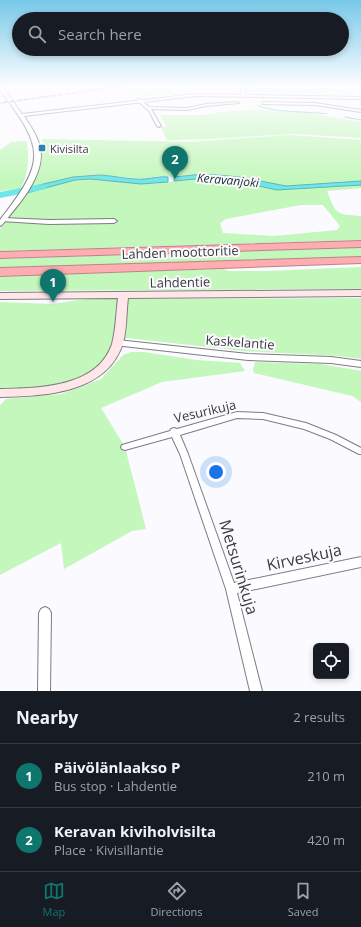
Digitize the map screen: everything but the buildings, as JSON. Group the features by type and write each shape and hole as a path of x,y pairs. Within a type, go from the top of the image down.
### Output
{"highway":[{"name":"Lahden moottoritie","path":"0,256 361,244"},
{"name":"Lahden moottoritie","path":"0,272 361,260"}],"main road":[{"name":"Lahdentie","path":"0,296 361,293"},
{"path":"0,393 29,392 73,384 90,377 104,366 112,355 117,343 123,295"}],"street":[{"path":"1,222 20,199 30,184 36,170 38,149 35,137 24,118"},
{"path":"155,118 159,126"},
{"path":"1,222 114,221"},
{"name":"Kaskelantie","path":"117,343 240,356 331,360 361,364"},
{"name":"Vesurikuja","path":"125,447 174,431 236,415 263,416 306,426 334,437 359,451"},
{"name":"Metsurinkuja","path":"174,431 184,454 231,589 256,691"},
{"name":"Kirveskuja","path":"231,589 361,562"},
{"path":"44,691 45,613"}],"green space":[{"path":"162,118 339,118 361,122 361,138 293,134 167,140 161,127 167,127"},
{"path":"289,135 361,140 361,181 286,186 204,174 174,177 157,176 147,179 100,175 73,177 31,187 39,169 42,153 45,153 42,139 191,142"},
{"path":"27,141 28,166 23,184 20,189 0,191 0,150 11,142"},
{"path":"90,179 152,184 196,179 235,181 277,190 361,185 361,188 327,191 335,209 338,212 346,215 361,216 361,240 0,251 0,229 27,193 75,180","holes":["301,205 323,205 340,226 337,230 274,236 223,233 220,223 226,219"]},
{"path":"361,247 361,257 0,269 0,259"},
{"path":"361,267 361,289 0,291 0,276 223,269 229,271 266,271"},
{"path":"361,298 361,359 339,356 243,351 127,338 117,343 104,366 73,384 0,393 0,302 52,304 86,299"},
{"path":"131,352 144,352 196,360 240,363 245,371 162,382 101,408 125,447 146,529 132,531 64,569 61,543 0,575 0,405 6,399 61,394 101,379 123,355"},
{"path":"255,362 321,364 361,371 361,402 352,396 254,373 253,370"}],"water":[{"path":"204,174 240,177 286,186 361,181 361,185 277,190 235,181 196,179 174,181 174,177"},
{"path":"100,175 140,179 168,177 168,182 141,184 90,179 75,180 27,193 31,187 73,177"}],"waterway":[{"path":"352,118 361,120"},
{"name":"Keravanjoki","path":"0,195 42,187"}],"place":[{"name":"Kivisilta","path":"42,148"},
{"name":"Keravan kiviholvisilta","path":"175,179"},
{"name":"Päivölänlaakso P","path":"53,302"}]}
